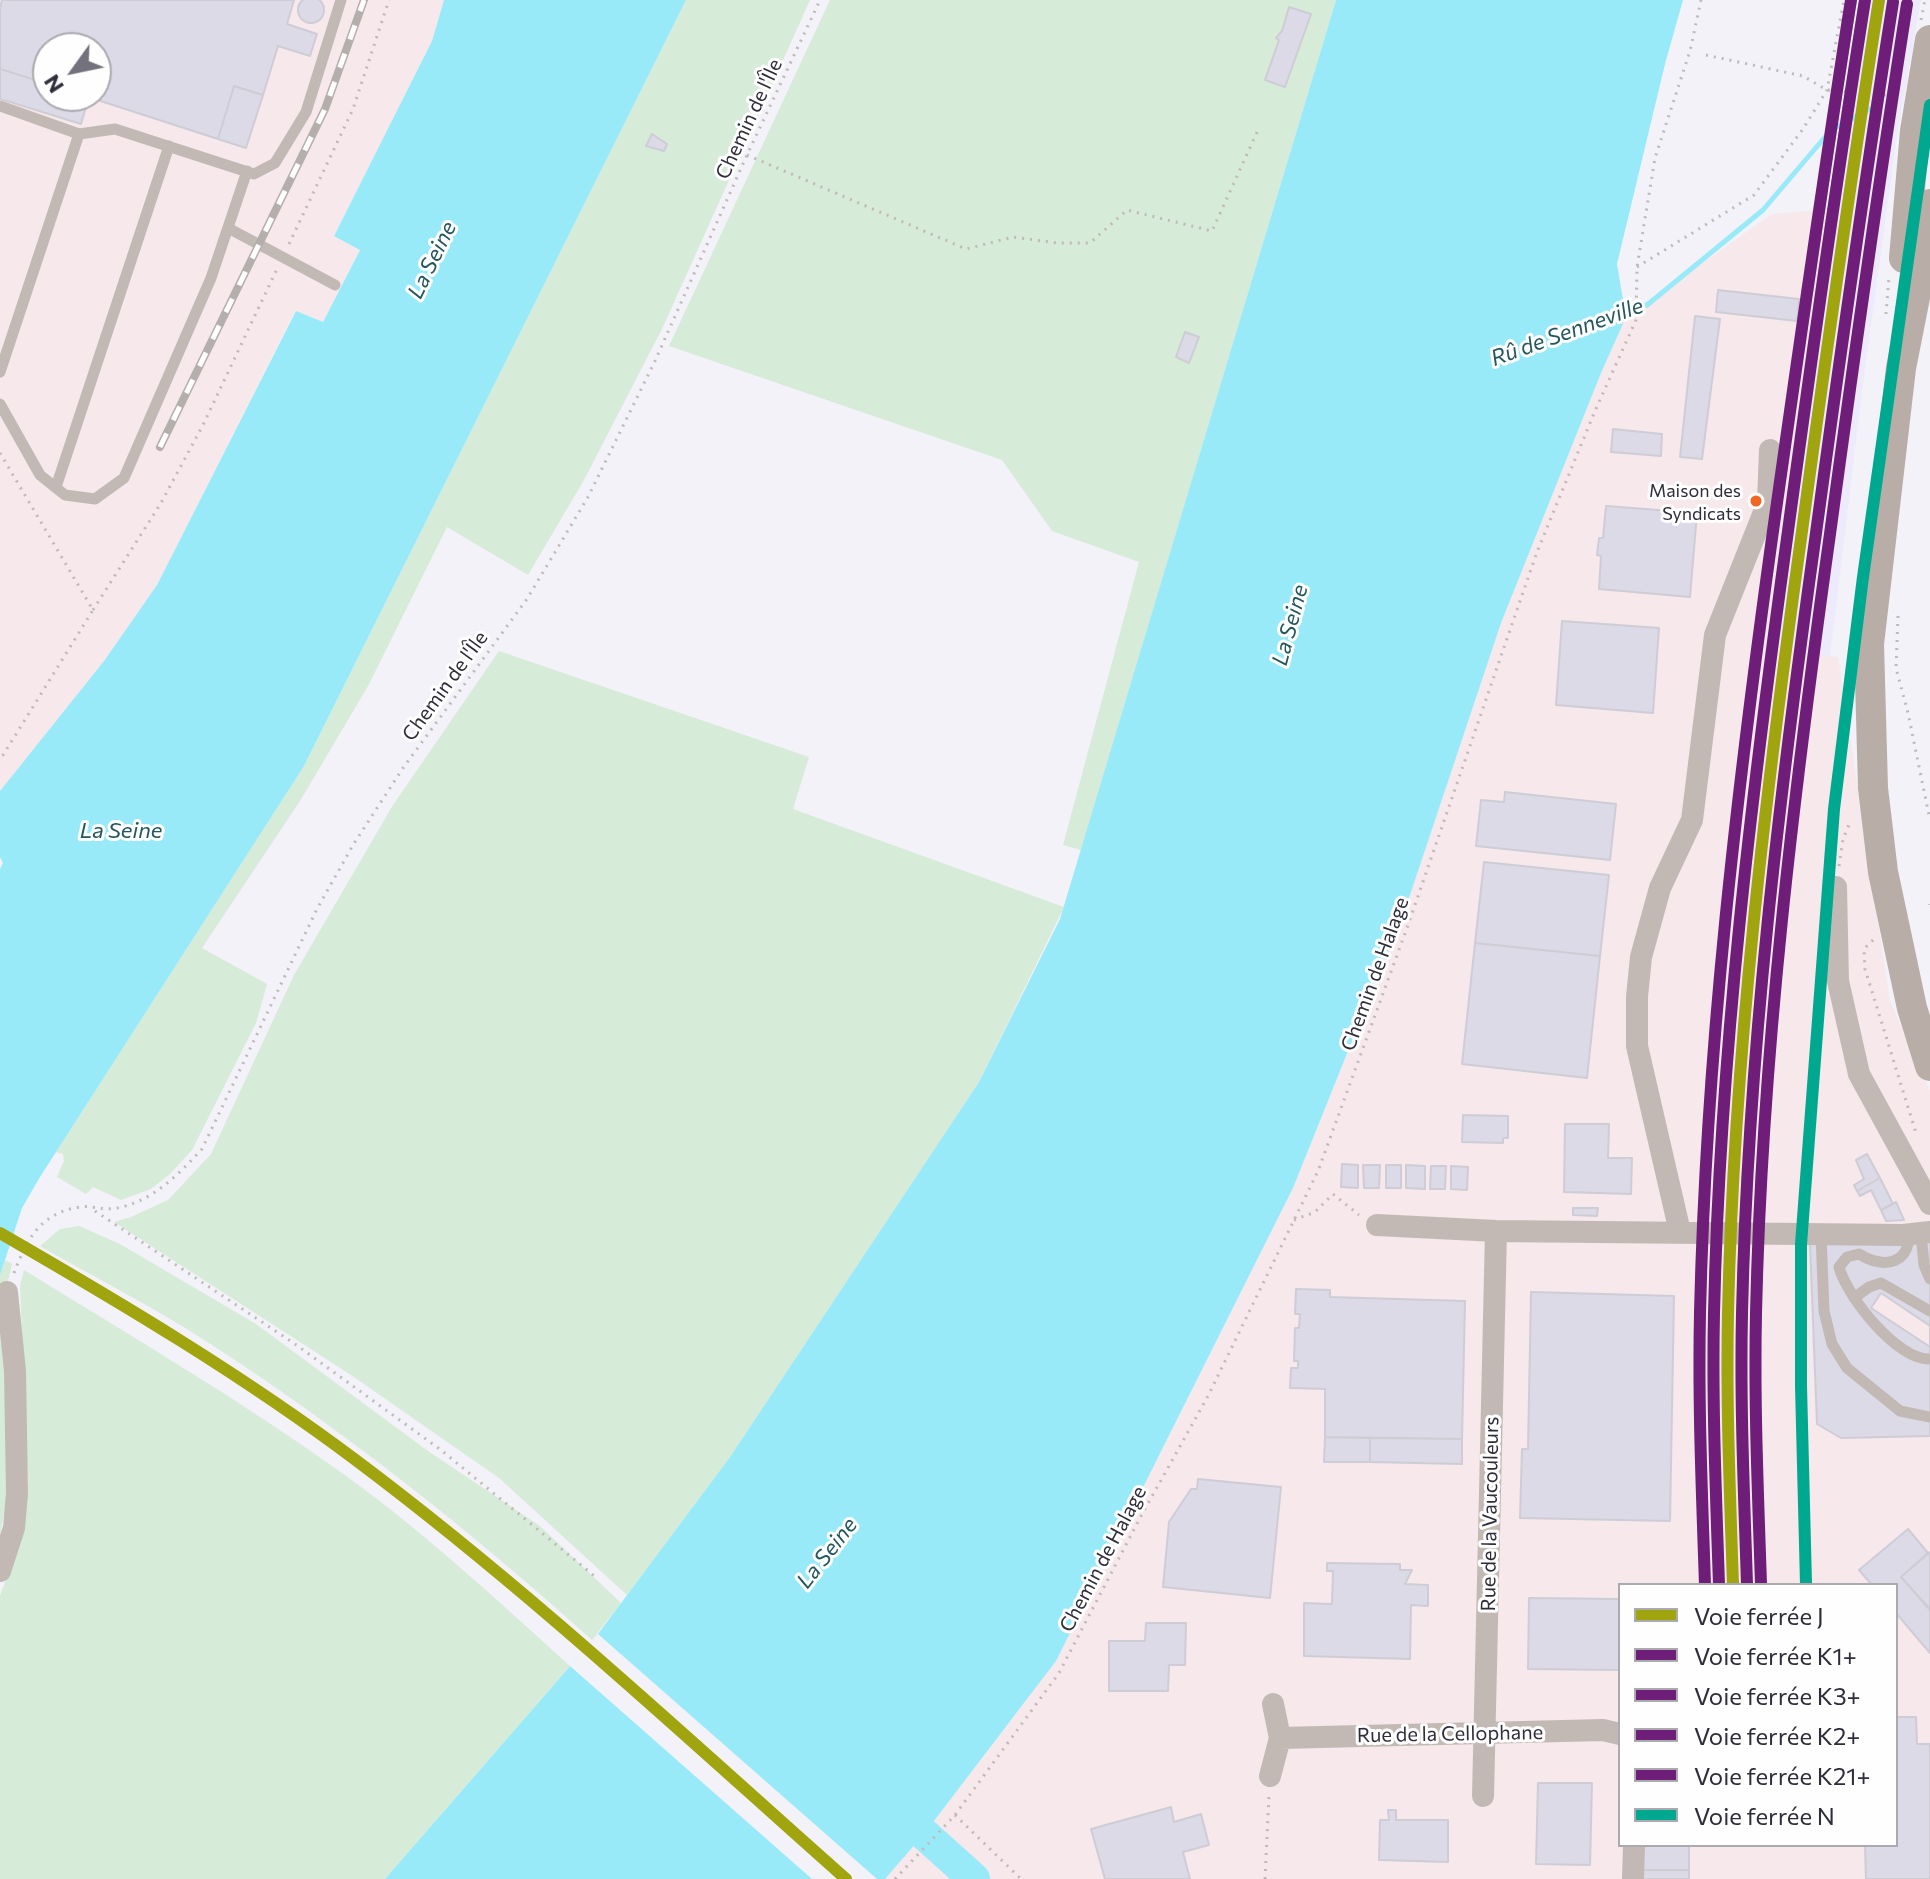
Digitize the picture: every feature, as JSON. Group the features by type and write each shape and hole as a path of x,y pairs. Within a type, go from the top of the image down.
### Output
{"main road":[{"path":"1901,368 1910,173 1930,40"},
{"path":"1930,204 1901,368 1869,644 1873,788 1883,872 1912,1008 1930,1066"},
{"path":"1882,535 1882,704 1887,768 1901,871 1930,1002"}],"street":[{"path":"1680,1232 1637,1046 1641,957 1660,888 1692,820 1715,635 1768,502 1770,450"},
{"path":"1836,887 1838,981 1859,1074 1930,1204"},
{"path":"1377,1225 1496,1231 1920,1233"},
{"name":"Rue de la Vaucouleurs","path":"1483,1796 1496,1231"},
{"path":"0,1571 14,1528 17,1493 15,1371 7,1292"},
{"path":"1270,1776 1280,1738 1273,1704"},
{"name":"Rue de la Cellophane","path":"1280,1738 1603,1730 1618,1734"},
{"path":"1633,1879 1634,1847"}],"lane":[{"path":"0,106 79,134 115,129 254,174 275,163 306,112 341,0"},
{"path":"0,372 79,134"},
{"path":"56,487 169,146"},
{"path":"0,404 40,475 65,495 95,499 124,478 211,278 247,171"},
{"path":"228,228 335,285"},
{"path":"1920,1233 1924,1265 1930,1279"},
{"path":"1920,1233 1901,1258 1887,1263 1859,1254 1847,1257 1839,1267 1843,1281 1854,1298 1881,1331 1919,1360 1930,1359"},
{"path":"1821,1234 1824,1311 1832,1344 1847,1368 1900,1411 1930,1417"},
{"path":"1854,1298 1881,1283 1930,1311"}],"path":[{"path":"0,760 161,503 203,425 353,109 389,0"},
{"name":"Chemin de l'Île","path":"7,1292 27,1240 42,1223 59,1212 84,1206 116,1209 143,1199 173,1180 202,1149 317,909 353,845 403,768 527,599 588,497 655,361 820,0"},
{"name":"Chemin de Halage","path":"895,1879 955,1815 1059,1673 1208,1396 1318,1171 1537,552 1636,320 1637,267 1655,158 1690,51 1701,0"},
{"path":"1637,267 1754,195 1803,129 1827,90 1844,0"},
{"path":"1706,55 1803,76 1827,90 1908,97"},
{"path":"747,155 966,249 1013,237 1057,243 1090,243 1127,210 1212,231 1258,130"},
{"path":"0,453 93,610"},
{"path":"1899,607 1896,668 1930,820"},
{"path":"1876,937 1864,949 1865,969 1916,1134"},
{"path":"1294,1220 1315,1212 1333,1194 1377,1225"},
{"path":"93,1209 295,1344 441,1450 598,1579"},
{"path":"1265,1879 1270,1776"},
{"path":"955,1815 1021,1879"}],"shaded area":[{"path":"0,0 444,0 432,41 334,235 360,249 322,323 295,311 157,585 104,661 0,791"},
{"path":"1868,0 1921,0 1897,136 1862,391 1830,656 1810,862 1718,1583 1770,648 1829,209"},
{"path":"1829,209 1770,648 1838,657 1890,1001 1930,1091 1930,1879 885,1879 924,1834 1056,1661 1293,1188 1407,904 1501,623 1626,317 1772,214"}],"green space":[{"path":"686,0 810,0 662,329 584,480 528,575 447,527 368,686 300,801 202,948 267,984 256,1023 192,1150 151,1189 121,1200 93,1187 86,1194 57,1177 64,1161 63,1154 56,1152 304,766"},
{"path":"830,0 1336,0 1081,850 1063,845 1139,562 1052,531 1002,460 669,346"},
{"path":"499,651 809,757 793,809 1064,907 979,1082 730,1457 627,1595 499,1478 351,1375 114,1222 168,1200 211,1154 294,975 393,805"},
{"path":"79,1226 120,1244 256,1324 428,1451 540,1526 621,1603 592,1640 501,1560 309,1411 189,1330 40,1246 60,1229"},
{"path":"5,1260 12,1264 3,1302 11,1472 0,1537 0,1275"},
{"path":"24,1270 225,1394 342,1473 430,1542 570,1666 385,1879 0,1879 0,1596 10,1568 28,1483 20,1286"}],"water":[{"name":"La Seine","path":"444,0 686,0 304,766 40,1177 22,1208 0,1275 0,869 3,863 0,857 0,791 104,661 157,585 296,311 323,322 360,250 334,236 432,41"},
{"path":"1336,0 1683,0 1617,264 1626,317 1501,623 1407,904 1293,1188 1056,1661 924,1834 885,1879 385,1879 598,1634 730,1457 979,1082 1060,919"}],"pier":[{"path":"598,1634 877,1879 812,1879 570,1666"}],"building":[{"path":"305,-1 317,-1 323,5 323,15 316,22 306,22 299,15 299,5"},
{"path":"2,0 294,0 287,24 317,34 310,56 278,46 263,95 234,86 218,139 112,105 112,32 32,32 32,79 0,69"},
{"path":"1289,7 1311,14 1285,87 1265,80 1279,40 1276,38 1282,31"},
{"path":"0,69 32,79 32,109 0,99"},
{"path":"234,86 263,95 246,148 218,139"},
{"path":"42,112 85,112 81,124"},
{"path":"652,134 667,144 664,151 646,146"},
{"path":"1718,290 1799,299 1797,321 1716,312"},
{"name":"Maison des Syndicats","path":"1695,316 1720,319 1702,459 1680,457"},
{"path":"1185,332 1199,337 1189,363 1176,357"},
{"path":"1613,429 1662,434 1661,456 1611,452"},
{"path":"1606,506 1697,513 1690,597 1599,589 1601,556 1597,555 1599,538 1603,538"},
{"path":"1562,621 1659,628 1653,713 1556,705"},
{"path":"1505,792 1616,804 1610,860 1476,846 1481,800 1504,802"},
{"path":"1484,862 1609,875 1600,956 1475,943"},
{"path":"1475,943 1600,956 1587,1078 1462,1064"},
{"path":"1463,1115 1508,1116 1508,1138 1503,1138 1503,1143 1462,1142"},
{"path":"1565,1124 1609,1124 1608,1158 1632,1158 1631,1194 1564,1192"},
{"path":"1867,1154 1880,1178 1857,1191 1854,1185 1864,1179 1856,1160"},
{"path":"1342,1164 1358,1165 1358,1188 1341,1187"},
{"path":"1363,1165 1380,1165 1379,1188 1364,1188"},
{"path":"1386,1165 1401,1165 1401,1188 1386,1188"},
{"path":"1406,1165 1425,1166 1425,1189 1406,1188"},
{"path":"1431,1166 1446,1166 1445,1189 1430,1189"},
{"path":"1451,1166 1468,1167 1467,1190 1451,1189"},
{"path":"1880,1178 1893,1204 1881,1210 1871,1190 1860,1196 1857,1191"},
{"path":"1896,1202 1904,1220 1886,1221 1881,1210"},
{"path":"1573,1208 1598,1208 1597,1216 1573,1215"},
{"path":"1930,1242 1930,1436 1841,1438 1817,1424 1810,1244"},
{"path":"1296,1289 1330,1290 1330,1297 1465,1301 1462,1439 1325,1437 1325,1389 1290,1388 1291,1368 1298,1368 1298,1361 1294,1361 1295,1328 1299,1328 1300,1314 1295,1314"},
{"path":"1531,1292 1674,1296 1670,1521 1520,1518 1522,1449 1528,1449"},
{"path":"1881,1293 1930,1326 1930,1347 1871,1308"},
{"path":"1325,1437 1370,1438 1370,1462 1324,1462"},
{"path":"1370,1438 1462,1439 1462,1464 1370,1462"},
{"path":"1198,1479 1281,1487 1270,1598 1163,1587 1169,1522 1191,1489 1197,1489"},
{"path":"1908,1529 1928,1553 1901,1577 1930,1609 1930,1653 1898,1615 1898,1583 1870,1583 1859,1570"},
{"path":"1930,1552 1930,1610 1901,1577"},
{"path":"1327,1563 1400,1564 1400,1570 1412,1570 1405,1584 1428,1585 1428,1606 1411,1605 1410,1659 1304,1656 1304,1603 1332,1604 1333,1571 1327,1571"},
{"path":"1529,1598 1618,1599 1618,1670 1528,1669"},
{"path":"1146,1623 1186,1623 1185,1665 1169,1665 1168,1691 1109,1691 1109,1641 1145,1641"},
{"path":"1898,1717 1916,1717 1917,1744 1930,1744 1930,1879 1866,1879 1865,1847 1898,1847"},
{"path":"1538,1783 1592,1783 1590,1865 1536,1864"},
{"path":"1171,1807 1174,1822 1201,1814 1209,1845 1183,1852 1190,1879 1105,1879 1091,1829"},
{"path":"1388,1810 1396,1810 1396,1820 1448,1820 1448,1862 1379,1860 1380,1820 1389,1820"},
{"path":"1640,1847 1689,1847 1689,1870 1640,1870"},
{"path":"1640,1870 1689,1870 1689,1879 1640,1879"}],"waterway":[{"name":"Rû de Senneville","path":"1620,309 1647,305 1763,210 1831,130 1870,109"},
{"path":"890,1809 924,1834 974,1879"}],"railway":[{"path":"160,447 325,109 364,0"}],"rail line":[{"name":"K21+","path":"1705,1583 1700,1313 1709,1117 1725,921 1773,531 1851,0"},
{"name":"K3+","path":"1719,1583 1714,1415 1717,1215 1740,921 1775,629 1865,0"},
{"name":"J","path":"1733,1583 1728,1415 1731,1215 1754,921 1789,629 1879,0"},
{"name":"K1+","path":"1747,1583 1742,1313 1745,1215 1759,1019 1778,824 1803,630 1893,2"},
{"name":"K2+","path":"1761,1583 1756,1313 1759,1215 1773,1019 1792,825 1817,631 1907,4"},
{"name":"N","path":"1806,1583 1801,1244 1834,809 1863,577 1930,105"},
{"name":"J","path":"0,1233 182,1342 357,1461 545,1613 846,1879"}],"place":[{"name":"Maison des Syndicats","path":"1756,501"}]}
